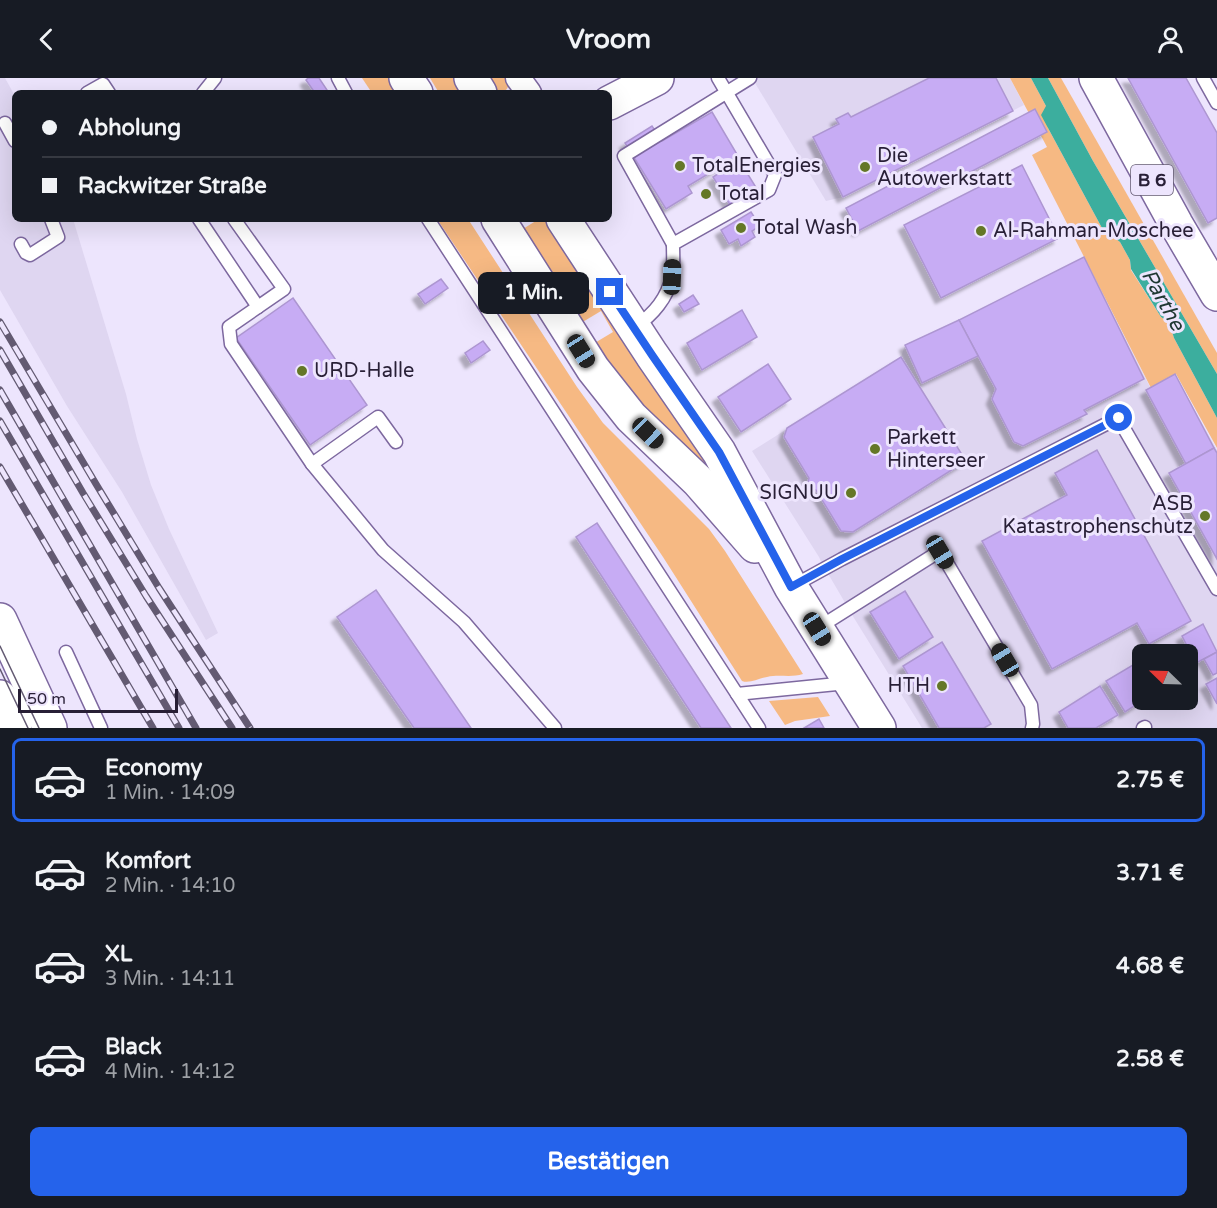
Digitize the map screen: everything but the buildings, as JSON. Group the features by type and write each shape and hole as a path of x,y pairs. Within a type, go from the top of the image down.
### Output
{"main road":[{"path":"612,101 657,78"},
{"name":"B 6","path":"1096,78 1208,265 1217,294"},
{"path":"500,222 600,377 631,417 698,482 791,587"},
{"path":"564,222 719,452 791,587 879,728"},
{"path":"0,620 50,728"},
{"path":"0,697 15,728"}],"lane":[{"path":"205,90 215,78"},
{"path":"673,244 769,190 775,175 718,78"},
{"path":"634,328 649,318 663,299 672,277 673,244 624,156 750,78"},
{"path":"1203,78 1217,103"},
{"path":"92,90 103,84 107,90"},
{"path":"5,123 12,135"},
{"path":"21,244 26,254 30,255 58,237 52,222"},
{"path":"201,222 258,307"},
{"path":"236,222 284,289 229,327 231,344 312,464 382,550 465,622 555,728"},
{"path":"430,222 759,728"},
{"path":"312,464 378,417 396,442"},
{"path":"791,587 1119,418 1217,589"},
{"path":"817,629 940,552 1031,705 1032,728"},
{"path":"66,652 101,728"},
{"path":"738,694 851,683"}],"shaded area":[{"path":"0,78 5,78 12,91 12,222 74,222 151,485 218,633 206,640 122,492 67,406 0,290"},
{"path":"362,78 392,78 400,90 370,90"},
{"path":"430,78 460,78 467,90 437,90"},
{"path":"487,78 509,78 506,90 494,90"},
{"name":"Die Autowerkstatt","path":"752,78 1010,78 1024,105 843,197 826,201"},
{"path":"1010,78 1031,78 1046,106 1048,128 1102,228 1120,242 1130,260 1131,270 1161,317 1169,322 1174,338 1217,418 1217,448 1176,374 1151,388 1032,155 1047,147"},
{"path":"1048,78 1061,78 1217,353 1217,374 1093,161"},
{"path":"439,222 470,222 577,387 603,423 709,529 803,674 742,681 663,557"},
{"path":"534,222 552,222 716,477 621,389 518,232","holes":["601,311 613,332 593,344 581,323"]},
{"path":"1084,257 1150,387 1175,374 1217,450 1217,728 922,728 752,451 901,357 905,345"},
{"path":"818,697 830,716 795,721 785,725 769,701"}],"water":[{"name":"Parthe","path":"1031,78 1048,78 1093,161 1217,374 1217,418 1174,338 1169,322 1161,317 1131,269 1130,260 1120,242 1102,228 1041,115 1046,106"}],"tram line":[{"path":"0,646 39,728"},
{"path":"0,669 28,728"}],"railway":[{"path":"0,322 159,588 250,728"},
{"path":"0,350 146,596 232,728"},
{"path":"0,390 196,728"},
{"path":"0,421 179,728"},
{"path":"0,467 153,728"}],"place":[{"name":"TotalEnergies","path":"680,166"},
{"name":"Die Autowerkstatt","path":"865,167"},
{"name":"Total","path":"706,194"},
{"name":"Total Wash","path":"741,228"},
{"name":"Al-Rahman-Moschee","path":"981,231"},
{"name":"URD-Halle","path":"302,371"},
{"name":"Parkett Hinterseer","path":"875,449"},
{"name":"SIGNUU","path":"851,493"},
{"name":"ASB Katastrophenschutz","path":"1205,516"},
{"name":"HTH","path":"942,686"}],"route":[{"path":"610,292 719,452 791,587 1119,418"}]}
